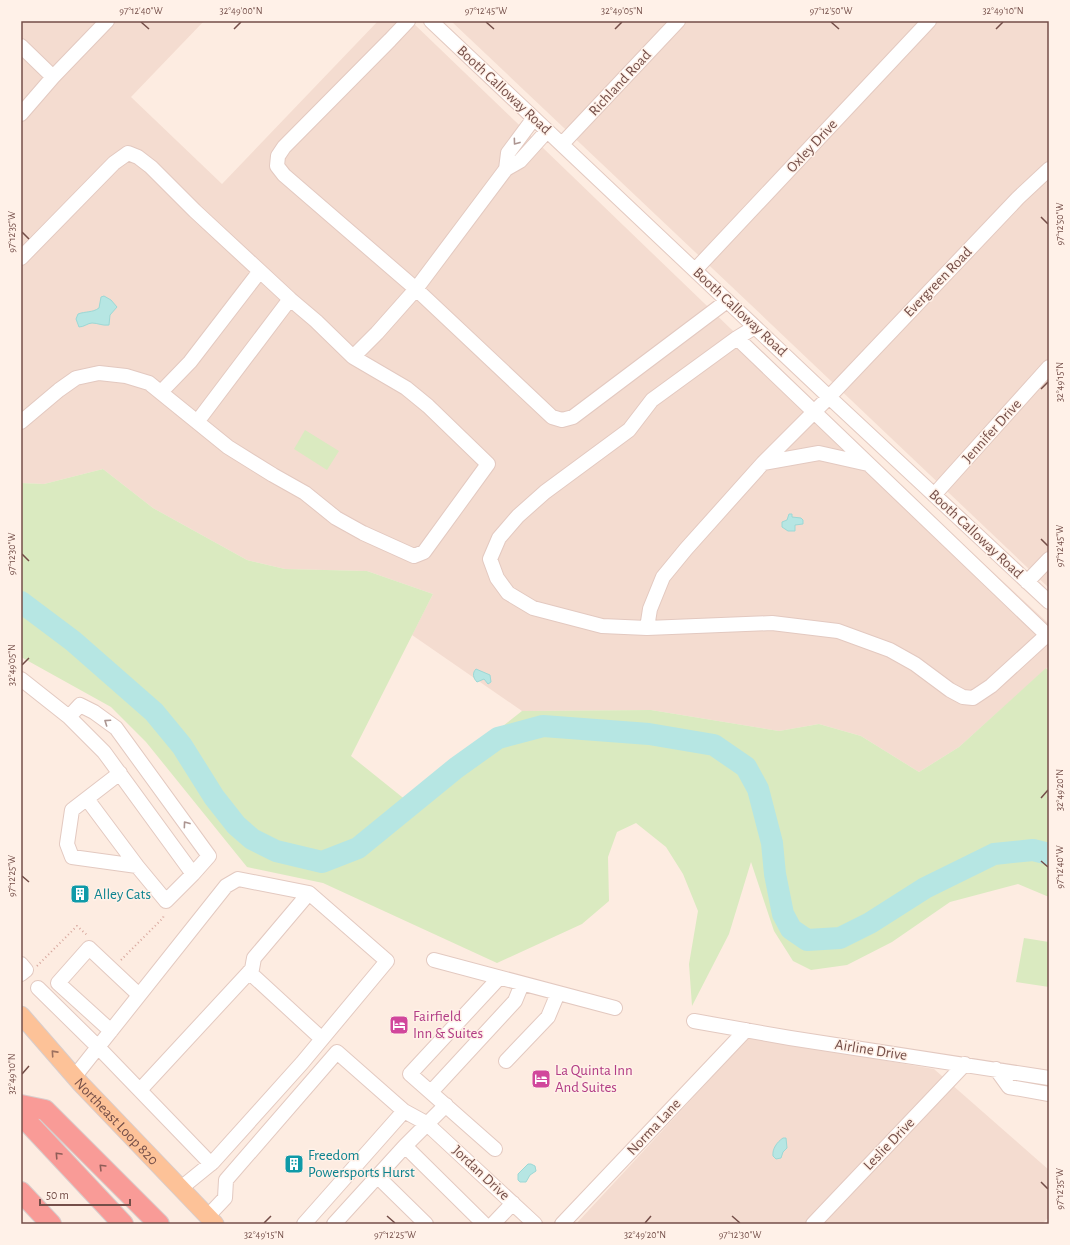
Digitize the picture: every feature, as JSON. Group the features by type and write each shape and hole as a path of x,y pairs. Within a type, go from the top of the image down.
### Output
{"highway":[{"path":"21,1105 45,1110 159,1224"},
{"path":"21,1115 123,1224"},
{"path":"21,1192 51,1224"}],"main road":[{"name":"Northeast Loop 820","path":"21,1015 75,1076 212,1220"}],"street":[{"path":"21,114 53,77 107,21"},
{"path":"408,21 284,147 278,156 277,166 284,175 416,289 552,418 562,420 573,417 727,301"},
{"name":"Booth Calloway Road","path":"432,21 727,301 1049,602"},
{"name":"Richland Road","path":"562,144 678,21"},
{"name":"Oxley Drive","path":"695,270 929,21"},
{"path":"21,46 53,77"},
{"path":"506,169 508,153 534,118"},
{"path":"353,357 377,333 416,289 506,169 520,161 547,130"},
{"path":"21,258 114,163 128,153 138,157 353,357 406,388 428,406 488,464 424,552 414,556 363,533 336,518 305,493 273,476 228,447 149,383 126,376 99,373 76,378 59,390 21,422"},
{"name":"Evergreen Road","path":"648,628 650,609 663,577 686,549 763,463 829,397 1018,198 1049,170"},
{"path":"161,392 190,362 260,271"},
{"path":"197,422 290,299"},
{"path":"737,338 813,413 869,464 1048,634 991,686 973,698 963,697 950,690 916,664 890,650 838,631 772,622 648,628 602,626 533,608 508,593 497,578 490,559 499,538 518,516 545,492 629,430 652,400 737,338 755,327"},
{"name":"Jennifer Drive","path":"934,495 1049,367"},
{"path":"763,463 819,453 869,464"},
{"path":"1027,582 1049,559"},
{"path":"21,679 69,717 104,752 193,874"},
{"path":"69,717 80,705 94,712 116,728 209,856 166,901 137,866 87,798"},
{"path":"120,773 72,810 67,844 72,857 137,866"},
{"path":"75,1076 226,886 238,879 309,893 387,961 322,1039 211,1164 181,1188"},
{"path":"140,1090 252,969 254,958 309,893"},
{"path":"111,1030 58,983 89,948 139,995"},
{"path":"434,960 615,1008"},
{"path":"21,964 26,970 21,974"},
{"path":"249,972 322,1039"},
{"path":"495,1149 410,1074 499,978"},
{"path":"431,1092 515,1001 522,984"},
{"path":"38,988 98,1047 211,1164"},
{"path":"506,1061 548,1017 558,993"},
{"name":"Airline Drive","path":"694,1021 790,1038 1049,1078"},
{"name":"Norma Lane","path":"562,1224 746,1030"},
{"name":"Jordan Drive","path":"212,1220 225,1198 226,1180 337,1052 404,1111 426,1123 535,1224"},
{"name":"Leslie Drive","path":"813,1224 965,1064"},
{"path":"996,1069 1009,1087 1049,1094"},
{"path":"334,1224 404,1146 446,1105"},
{"path":"304,1224 404,1111"},
{"path":"404,1146 484,1224"},
{"path":"377,1176 426,1224"},
{"path":"493,1224 513,1203"}],"shaded area":[{"path":"21,21 204,21 131,97 222,184 378,21 411,21 731,329 1049,624 1049,666 959,747 919,772 861,736 819,724 779,731 651,710 522,711 412,635 433,594 367,571 285,569 247,560 153,508 103,469 44,484 21,483"},
{"path":"451,21 1049,21 1049,588 750,304"},
{"path":"749,1037 934,1069 1049,1170 1049,1217 1042,1224 576,1224"}],"green space":[{"path":"305,430 339,451 327,470 294,449"},
{"path":"103,469 153,508 247,560 285,569 367,571 433,594 351,756 407,801 522,711 651,710 779,731 819,724 861,736 919,772 959,747 1046,668 1049,671 1049,897 1018,884 950,902 892,942 847,965 811,970 793,961 774,931 751,862 729,934 692,1006 689,964 698,911 683,874 666,847 636,823 617,832 608,857 609,901 582,924 497,963 323,883 247,867 146,742 111,707 21,657 21,483 44,484"},
{"path":"1024,938 1049,942 1049,987 1016,982"}],"water":[{"path":"104,296 111,300 117,307 110,315 109,325 92,323 79,327 76,319 78,314 94,311 99,308 101,297"},
{"path":"789,514 792,514 792,517 801,518 803,520 803,524 795,525 795,531 788,531 782,527 782,522 787,520"},
{"path":"476,669 490,675 491,682 488,684 484,679 477,682 474,676"},
{"path":"783,1138 786,1138 787,1148 783,1152 781,1158 776,1159 773,1156 774,1148"},
{"path":"528,1164 535,1166 536,1171 530,1175 526,1182 520,1182 518,1180 518,1174"}],"waterway":[{"path":"21,602 73,641 154,712 182,746 214,797 236,825 252,839 276,851 322,862 358,848 456,768 498,738 543,726 649,734 714,745 746,767 758,789 772,843 775,874 783,914 791,929 807,940 840,938 870,923 925,888 994,854 1033,850 1049,854"}],"place":[{"name":"Alley Cats","path":"80,894"},
{"name":"Fairfield Inn & Suites","path":"399,1025"},
{"name":"La Quinta Inn And Suites","path":"541,1079"},
{"name":"Freedom Powersports Hurst","path":"294,1164"}]}
